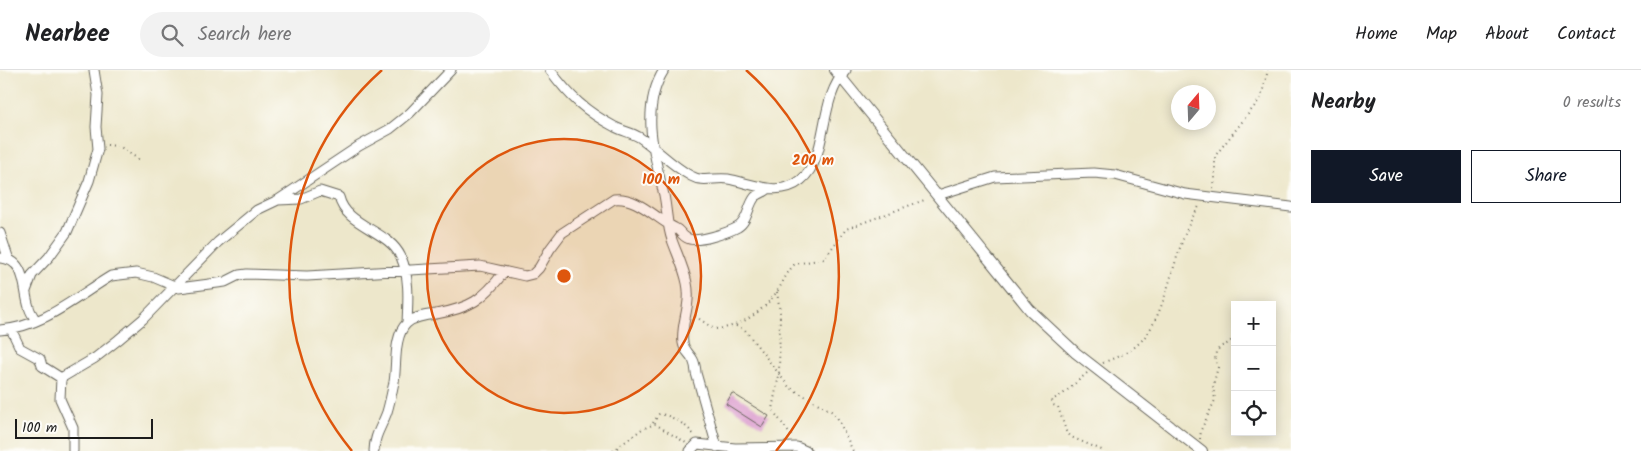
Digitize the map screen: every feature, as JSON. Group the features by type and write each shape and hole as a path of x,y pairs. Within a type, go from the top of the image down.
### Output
{"street":[{"path":"26,291 32,275 49,257 67,232 89,181 98,149 96,126 98,95 94,70"},
{"path":"61,378 95,358 143,319 218,242 257,210 278,200 359,146 390,129 410,113 451,70"},
{"path":"550,70 577,103 652,147 697,179 727,179 768,189"},
{"path":"664,70 656,84 653,96 652,147 669,226 687,284 688,309 683,331 683,342 685,348 695,361 696,373 717,447"},
{"path":"0,330 11,329 36,321 112,276 136,273 179,288 225,282 239,275 247,274 307,276 480,266 525,276 533,274 562,233 614,199 621,198 636,202 669,226 676,228 687,239 695,240 721,235 740,226 755,197 768,189 795,184 810,170 820,147 825,112 840,72"},
{"path":"840,72 1030,310 1094,367 1201,450"},
{"path":"938,196 995,177 1094,173 1115,175 1169,191 1291,207"},
{"path":"278,200 301,199 320,191 339,197 342,210 390,243 400,255 406,270 407,322 400,338 387,412 374,440 374,451"},
{"path":"0,233 4,259 20,269 25,281 29,310 36,321"},
{"path":"407,322 422,316 452,311 481,300 504,272"},
{"path":"11,329 20,348 40,359 42,366 61,378"},
{"path":"61,378 60,399 73,428 74,451"},
{"path":"693,447 797,447 805,450"}],"path":[{"path":"1104,451 1072,437 1066,431 1061,413 1058,407 1053,406 1052,400 1063,394 1094,367 1128,352 1143,339 1157,317 1181,243 1196,211 1207,196 1215,180 1215,156 1218,149 1261,98 1268,70"},
{"path":"98,149 112,144 119,146 141,161"},
{"path":"688,309 709,327 726,329 736,326 760,310 777,291 795,264 824,258 846,229 938,196"},
{"path":"777,291 780,312 779,375 772,409 785,431 805,450"},
{"path":"736,326 745,330 790,387 831,411 837,417 853,451"},
{"path":"1201,450 1201,430 1215,400 1213,386 1218,367 1215,359 1216,352 1220,347 1231,341"},
{"path":"613,451 652,425 659,414 665,415 690,430 694,434 693,447 661,426 652,425"}],"building":[{"path":"732,393 769,416 762,427 726,404"}]}
